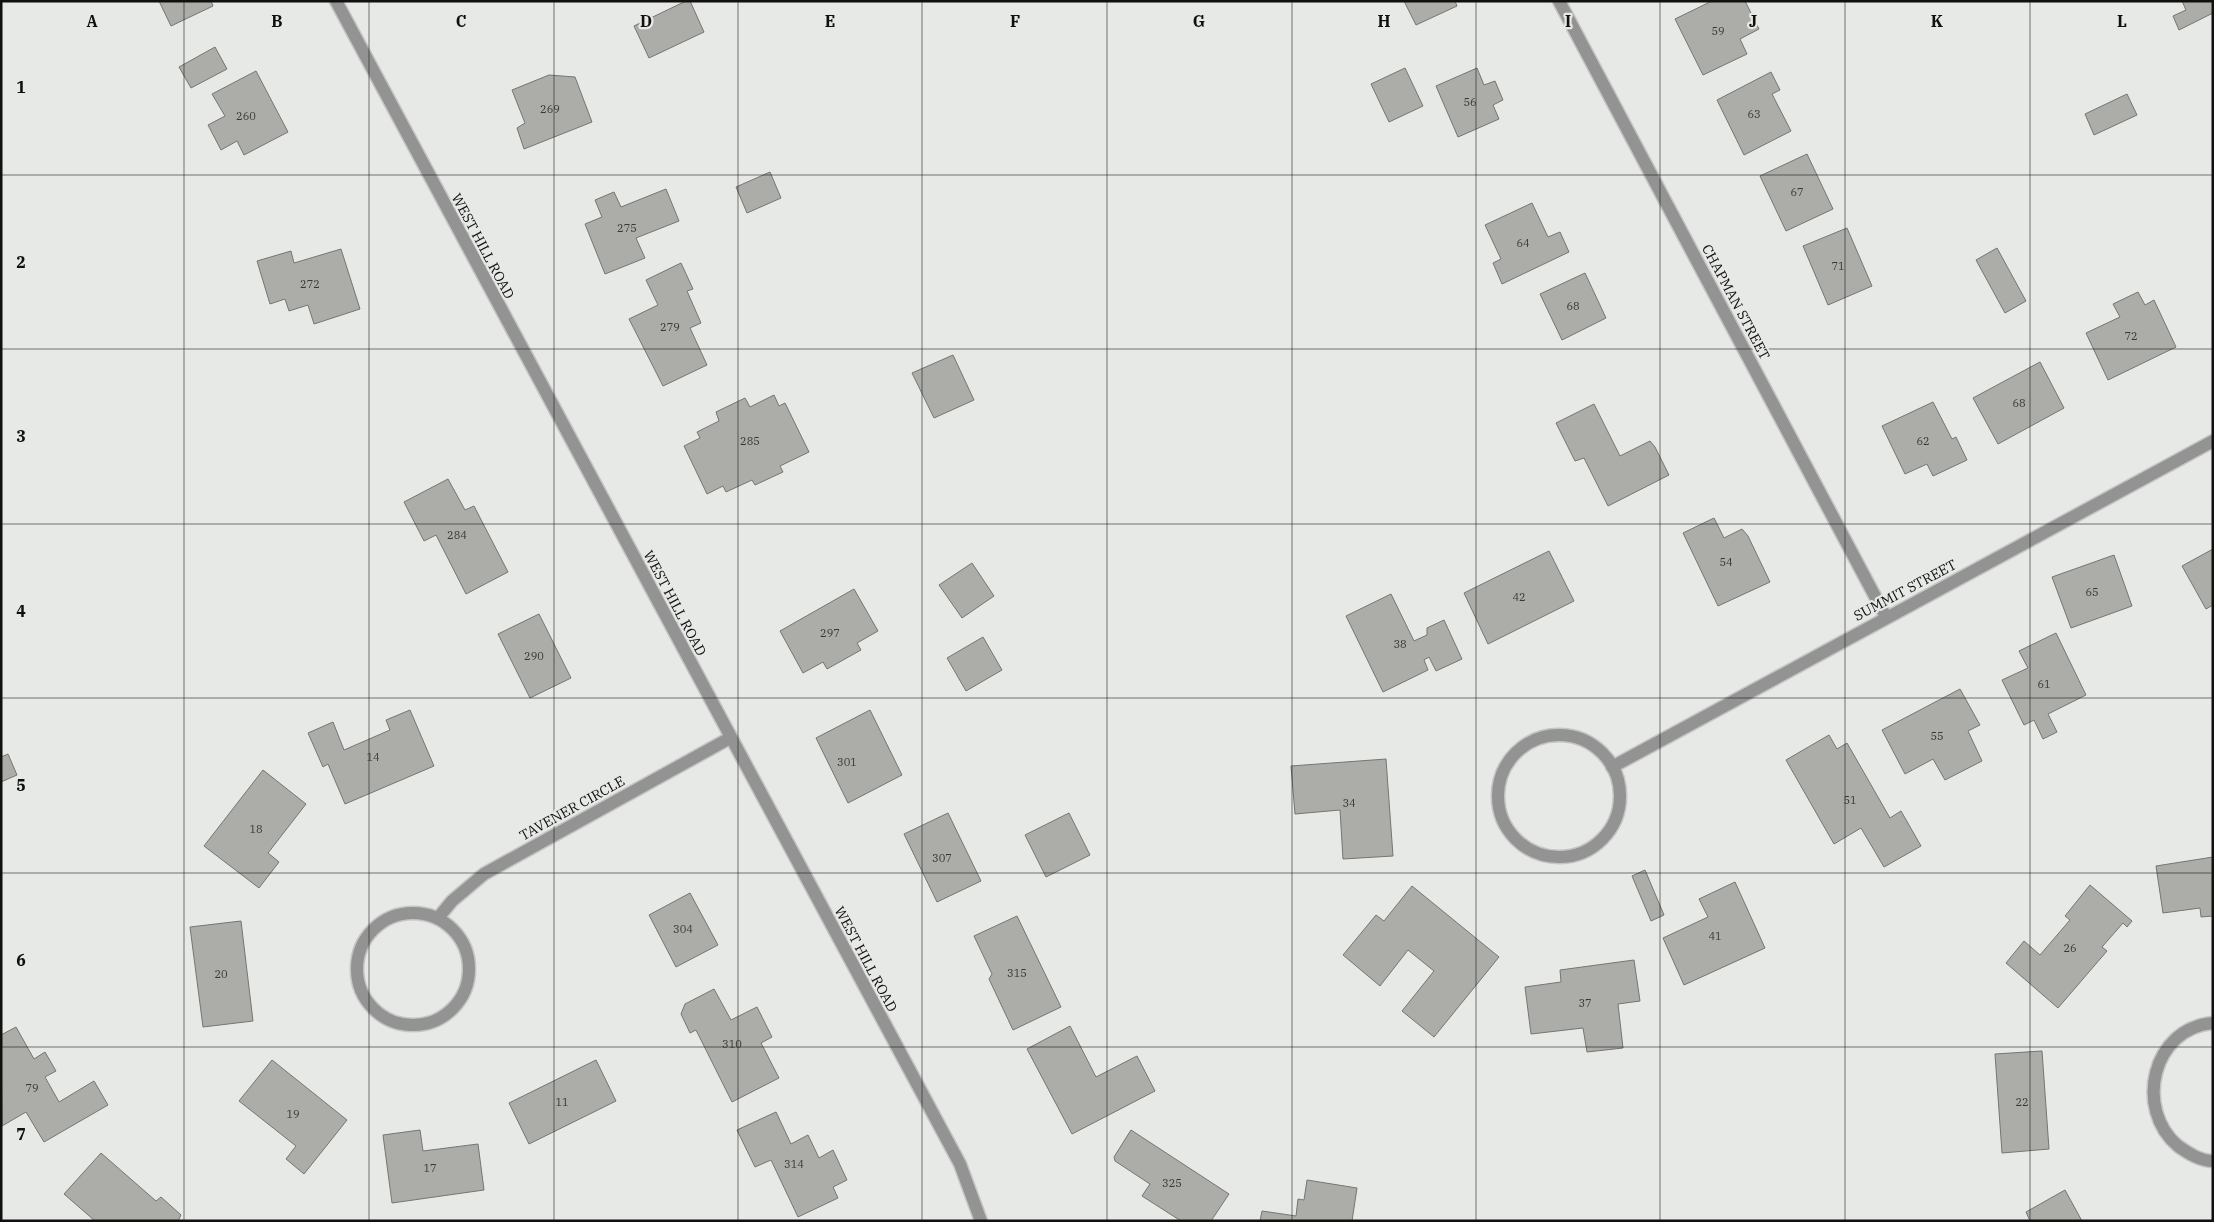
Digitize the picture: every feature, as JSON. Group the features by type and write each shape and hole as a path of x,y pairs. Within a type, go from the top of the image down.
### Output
{"street":[{"name":"WEST HILL ROAD","path":"336,1 960,1164 981,1221"},
{"name":"CHAPMAN STREET","path":"1559,1 1886,617"},
{"name":"SUMMIT STREET","path":"1612,767 2213,441"},
{"path":"1555,734 1575,736 1594,745 1609,760 1612,767 1618,778 1621,799 1616,819 1605,837 1590,849 1571,856 1558,857 1532,852 1516,840 1504,824 1498,805 1499,785 1505,767 1517,750 1535,739 1555,734"},
{"name":"TAVENER CIRCLE","path":"438,918 452,902 484,874 730,738"},
{"path":"403,913 420,913 438,918 453,930 464,946 469,964 468,984 460,1001 446,1015 428,1024 409,1026 391,1021 375,1012 364,998 357,981 357,963 361,946 371,930 394,916 403,913"},
{"path":"2213,1023 2205,1024 2183,1034 2166,1051 2156,1072 2153,1096 2158,1119 2170,1138 2187,1153 2213,1161"}],"building":[{"path":"159,1 211,1 213,6 171,26"},
{"path":"686,1 690,1 704,32 649,58 634,26"},
{"path":"1404,1 1455,1 1457,6 1416,25"},
{"path":"1712,1 1745,1 1759,29 1740,39 1747,54 1703,75 1675,19"},
{"path":"2182,1 2213,1 2213,13 2179,30 2173,16 2186,10"},
{"path":"215,47 227,69 191,88 179,67"},
{"path":"1405,68 1423,106 1389,122 1371,84"},
{"path":"1477,68 1484,85 1495,81 1503,100 1493,105 1499,119 1458,137 1436,86"},
{"path":"256,71 288,132 244,155 237,141 221,150 208,125 225,116 212,94"},
{"path":"1771,72 1780,90 1772,94 1791,131 1744,155 1717,100"},
{"path":"549,75 575,77 592,122 524,149 517,128 525,123 512,90"},
{"path":"2127,94 2137,115 2094,135 2085,114"},
{"path":"1807,154 1833,209 1786,231 1760,176"},
{"path":"770,172 781,198 747,213 736,187"},
{"path":"666,189 679,221 636,238 645,258 605,274 585,224 602,217 595,200 614,192 621,207"},
{"path":"1532,203 1548,237 1560,232 1569,252 1502,284 1493,263 1501,259 1485,225"},
{"path":"1847,228 1872,286 1828,305 1803,246"},
{"path":"1997,248 2026,301 2005,313 1976,260"},
{"path":"341,249 360,309 314,324 308,305 289,311 285,299 270,304 257,261 291,251 294,263"},
{"path":"681,263 693,289 687,291 701,323 690,328 707,365 663,386 629,319 658,305 646,280"},
{"path":"1585,273 1606,318 1562,340 1540,294"},
{"path":"2138,292 2145,305 2154,300 2176,347 2108,380 2086,333 2120,317 2113,304"},
{"path":"953,355 974,400 934,418 912,373"},
{"path":"2040,362 2064,408 1998,444 1973,398"},
{"path":"774,395 779,406 785,403 809,452 780,466 783,472 755,485 752,480 726,492 723,486 707,494 684,446 700,438 697,432 719,421 716,412 745,398 750,407"},
{"path":"1933,402 1952,439 1956,437 1967,460 1933,476 1927,464 1905,474 1882,426"},
{"path":"1594,404 1620,456 1650,441 1669,475 1608,506 1584,458 1575,461 1556,423"},
{"path":"448,479 465,510 474,506 508,572 466,594 436,535 424,541 404,502"},
{"path":"1714,518 1724,538 1742,529 1748,536 1770,582 1718,606 1683,533"},
{"path":"2213,549 2213,605 2206,609 2182,566"},
{"path":"1549,551 1574,601 1488,644 1464,593"},
{"path":"2114,555 2132,606 2071,628 2052,577"},
{"path":"972,563 994,596 962,618 939,585"},
{"path":"854,589 878,631 857,643 861,650 827,669 823,662 803,673 780,631"},
{"path":"1391,594 1414,641 1427,635 1427,628 1444,620 1462,659 1436,671 1429,657 1424,660 1428,670 1383,692 1346,616"},
{"path":"539,614 571,678 530,698 498,634"},
{"path":"2056,633 2086,695 2048,714 2057,732 2043,739 2034,720 2024,725 2002,680 2028,668 2019,651"},
{"path":"983,637 1002,670 966,691 947,658"},
{"path":"1960,689 1980,725 1968,731 1982,761 1945,780 1933,759 1905,774 1882,730"},
{"path":"410,710 434,766 345,804 328,764 323,767 308,733 333,722 344,750 390,730 386,720"},
{"path":"870,710 902,775 848,803 816,738"},
{"path":"1829,735 1837,749 1847,743 1890,818 1901,811 1921,846 1884,867 1861,828 1834,844 1786,760"},
{"path":"8,754 17,775 1,782 1,757"},
{"path":"1386,759 1393,856 1343,859 1340,810 1295,814 1291,766"},
{"path":"263,770 306,804 268,853 279,862 259,888 204,846"},
{"path":"948,813 981,881 937,902 904,834"},
{"path":"1069,813 1090,855 1046,877 1025,835"},
{"path":"2213,857 2213,916 2201,917 2200,908 2163,913 2156,866"},
{"path":"1645,870 1664,915 1651,921 1632,876"},
{"path":"1735,882 1765,948 1684,985 1663,938 1708,917 1699,899"},
{"path":"2090,885 2132,921 2127,927 2123,923 2102,947 2107,951 2058,1008 2006,963 2024,941 2040,955 2070,920 2065,916"},
{"path":"1412,886 1499,957 1434,1037 1402,1011 1434,971 1408,950 1380,986 1343,955 1376,915 1384,921"},
{"path":"690,893 718,945 676,967 649,915"},
{"path":"1017,916 1061,1007 1013,1030 989,979 992,974 974,936"},
{"path":"241,921 253,1021 203,1027 190,927"},
{"path":"1634,960 1640,1001 1618,1004 1623,1048 1587,1052 1583,1028 1531,1034 1525,987 1561,982 1560,970"},
{"path":"714,989 731,1020 757,1007 772,1037 761,1043 779,1078 732,1102 696,1030 690,1033 681,1014 685,1004"},
{"path":"1070,1026 1096,1077 1137,1056 1155,1091 1072,1134 1027,1049"},
{"path":"16,1027 34,1059 45,1052 56,1071 45,1077 59,1102 94,1081 108,1105 44,1142 26,1112 2,1126 1,1035"},
{"path":"2042,1051 2049,1149 2002,1153 1995,1054"},
{"path":"272,1060 347,1120 304,1174 286,1159 296,1146 239,1101"},
{"path":"596,1060 616,1101 529,1144 509,1103"},
{"path":"776,1112 791,1144 808,1135 819,1158 833,1150 847,1180 833,1187 838,1198 798,1217 771,1160 755,1167 737,1130"},
{"path":"420,1130 423,1151 478,1144 484,1190 392,1203 383,1135"},
{"path":"1131,1130 1229,1194 1211,1221 1181,1221 1142,1196 1150,1184 1115,1161 1114,1157"},
{"path":"101,1153 156,1201 161,1197 181,1215 178,1221 95,1221 64,1194"},
{"path":"1307,1180 1357,1188 1352,1221 1260,1221 1262,1211 1296,1216 1298,1199 1304,1200"},
{"path":"2065,1190 2082,1221 2030,1221 2026,1212"}]}
